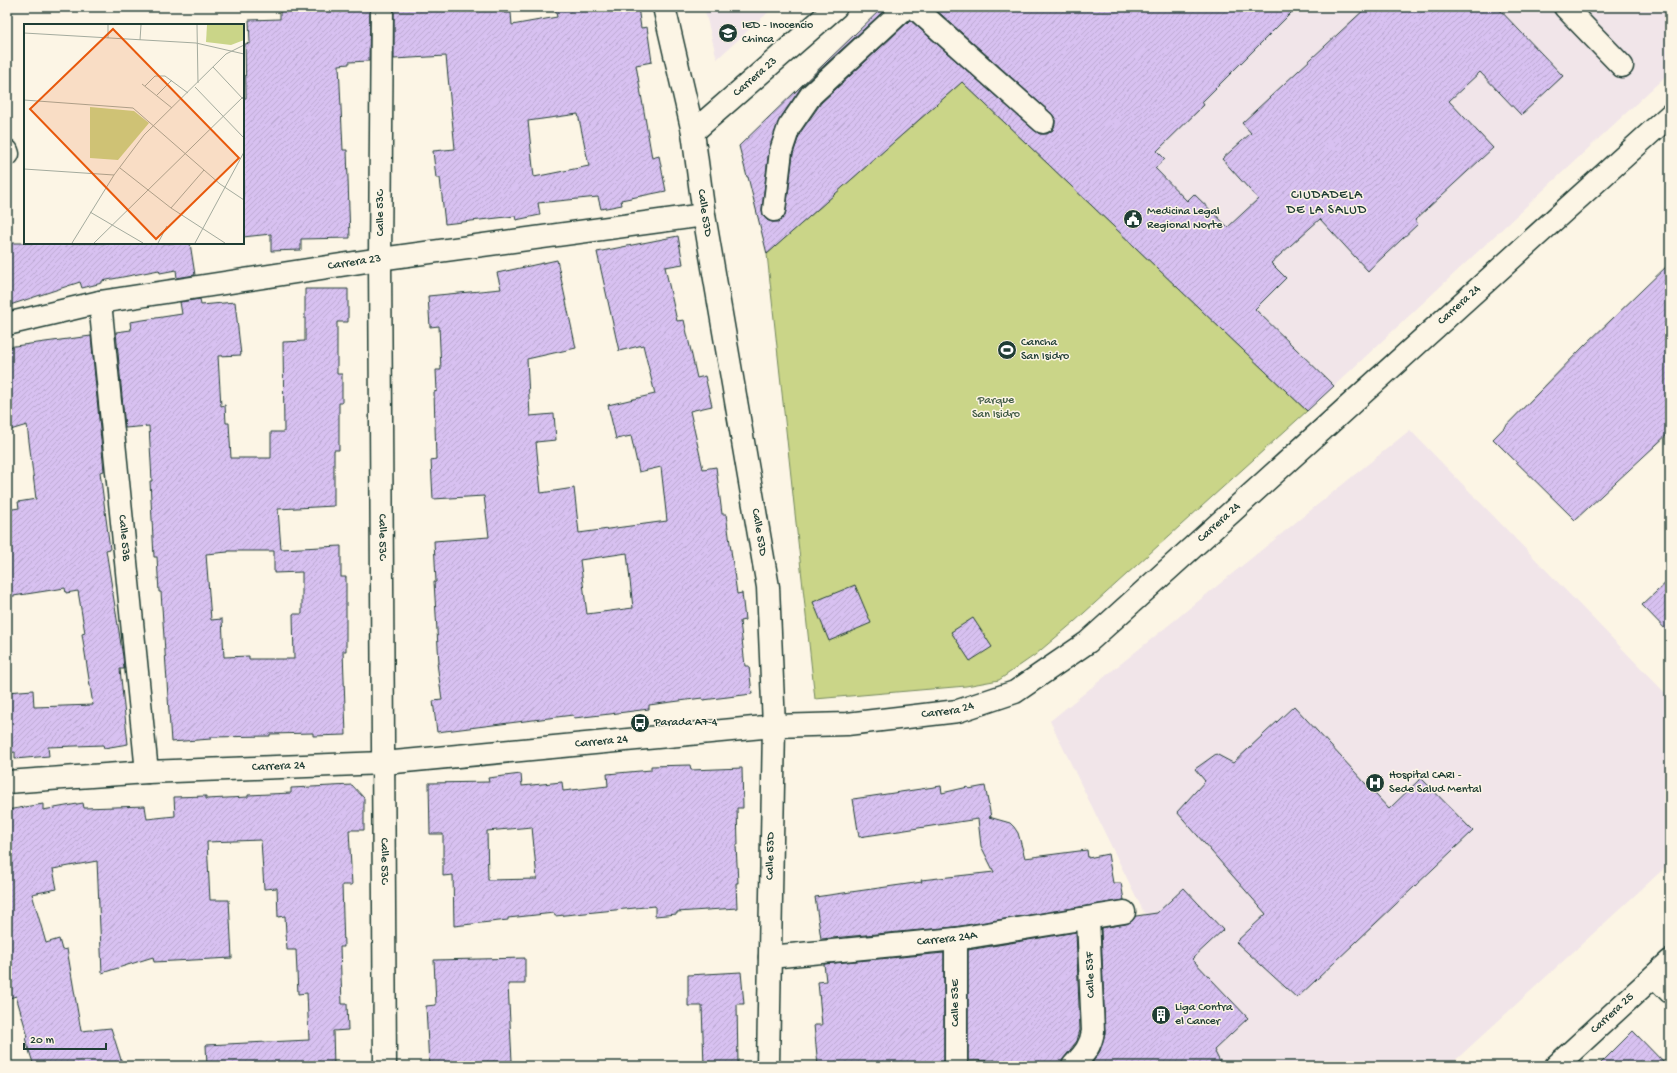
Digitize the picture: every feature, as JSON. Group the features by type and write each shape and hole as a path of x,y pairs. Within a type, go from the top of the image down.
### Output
{"street":[{"name":"Calle 53C","path":"382,7 380,259 385,1066"},
{"name":"Calle 53D","path":"664,7 693,132 704,215 768,587 774,726 768,1066"},
{"name":"Carrera 23","path":"693,132 836,7"},
{"path":"774,210 782,151 789,127 811,95 906,7"},
{"path":"914,7 1043,122"},
{"path":"1566,7 1622,66"},
{"name":"Carrera 24","path":"7,782 146,772 384,763 774,726 847,724 958,711 1015,692 1088,642 1670,115"},
{"name":"Carrera 23","path":"7,324 100,302 380,259 704,215"},
{"name":"Calle 53B","path":"100,302 146,772"},
{"name":"Carrera 24A","path":"770,957 956,939 1124,912"},
{"name":"Calle 53F","path":"1073,1066 1089,1047 1092,1041 1093,1032 1088,918"},
{"name":"Calle 53E","path":"956,939 956,1066"},
{"name":"Carrera 25","path":"1556,1066 1670,961"},
{"path":"1654,976 1670,992"}],"shaded area":[{"name":"IED - Inocencio Chinca","path":"704,7 774,7 717,59"},
{"path":"1083,7 1670,7 1670,72 1334,386 1106,163"},
{"name":"Hospital CARI - Sede Salud Mental","path":"1410,430 1670,698 1670,863 1449,1066 1222,1066 1169,964 1050,721"}],"green space":[{"name":"Parque San Isidro","path":"962,82 1307,411 1074,622 1035,655 999,680 966,686 815,699 767,254"}],"building":[{"path":"280,7 370,7 369,61 349,62 349,64 339,65 343,150 347,150 350,238 301,239 301,250 271,251 271,234 244,237 244,98 246,98 245,44 250,43 249,20 280,19"},
{"path":"394,7 503,7 504,13 511,13 512,25 557,17 555,7 638,7 641,28 647,27 652,62 636,65 652,158 659,156 666,191 621,200 622,205 601,209 598,197 538,203 540,215 516,220 515,216 445,224 440,178 436,178 433,151 455,149 446,56 394,59","holes":["578,114 589,166 534,177 528,121"]},
{"path":"883,7 888,7 802,86 779,120 769,149 762,209 763,215 767,220 779,222 784,217 793,154 800,133 821,103 910,20 1035,131 1040,134 1047,134 1053,130 1055,118 1051,113 933,7 1297,7 1202,102 1204,105 1157,151 1165,159 1155,168 1187,201 1194,194 1228,227 1258,199 1222,159 1251,133 1242,123 1367,7 1497,7 1563,76 1521,115 1480,72 1449,101 1493,148 1415,220 1418,224 1368,271 1320,219 1271,263 1286,278 1255,309 1334,386 1307,411 962,82 767,254 739,146"},
{"path":"678,236 683,264 665,267 677,321 684,320 697,378 705,376 712,406 690,411 703,469 716,467 722,514 726,514 737,594 742,593 745,620 740,621 745,666 749,666 752,694 703,700 702,698 649,705 649,709 610,714 574,718 573,715 437,732 433,701 442,700 437,663 439,663 434,582 436,582 434,541 489,537 484,496 433,499 431,460 436,459 434,392 437,391 436,370 441,370 439,326 430,327 428,296 501,289 497,273 557,260 576,348 527,359 530,416 554,414 556,440 536,442 541,493 574,488 579,533 667,521 661,467 639,472 631,436 616,439 608,405 655,394 643,345 619,351 597,252","holes":["627,553 633,608 587,614 580,560"]},
{"path":"7,243 190,244 195,275 177,278 176,270 160,273 159,270 102,281 102,283 82,288 80,282 7,306"},
{"path":"1670,263 1670,432 1575,520 1493,439 1584,346"},
{"path":"305,289 348,289 348,322 337,322 337,374 342,374 342,403 339,403 339,450 334,450 334,506 278,509 281,549 341,546 341,577 346,577 346,651 343,651 346,735 313,736 313,733 270,734 270,736 211,737 211,739 171,742 161,592 159,592 157,557 154,557 149,426 125,428 116,332 131,330 130,322 182,314 180,302 200,299 201,305 235,302 241,355 218,356 221,406 225,405 226,423 229,423 231,458 271,458 271,432 284,432 283,342 305,341","holes":["228,551 274,551 274,573 302,572 302,614 293,614 294,659 249,659 249,656 224,657 222,619 211,620 206,554"]},
{"path":"91,336 104,471 100,472 110,549 106,550 123,657 124,669 120,669 128,744 104,748 103,745 48,747 49,756 15,759 15,752 7,753 7,692 33,690 34,707 93,705 82,634 85,633 78,591 66,593 65,588 7,597 7,510 19,508 18,502 36,499 27,425 7,431 7,347"},
{"path":"1670,579 1670,634 1642,605"},
{"path":"855,585 871,623 829,641 813,602"},
{"path":"973,618 992,647 970,661 951,632"},
{"path":"1294,706 1389,809 1421,778 1473,831 1297,998 1236,942 1266,914 1177,812 1205,781 1195,769 1216,754 1233,763"},
{"path":"690,765 691,770 742,768 743,808 737,808 737,908 677,912 677,914 655,916 655,906 555,916 554,913 454,926 453,875 443,876 443,834 430,834 429,783 489,782 488,778 521,774 522,786 562,782 563,791 608,786 607,774 651,770 651,766","holes":["532,827 537,879 488,880 487,831"]},
{"path":"352,785 364,798 364,830 349,830 352,885 342,885 344,947 340,947 342,1004 347,1004 348,1030 333,1031 334,1066 207,1066 206,1045 309,1040 307,993 298,994 296,950 287,950 285,916 278,917 277,888 264,889 261,840 207,842 210,900 229,900 232,958 154,962 153,957 102,973 97,861 53,869 57,889 32,894 46,943 59,939 62,950 67,949 81,1031 111,1028 123,1066 34,1066 25,1038 28,1037 16,996 7,999 7,810 43,804 43,810 83,803 84,808 145,806 147,819 175,816 174,797 206,796 206,799 248,797 248,795 291,793 291,788"},
{"path":"941,786 942,793 968,787 969,789 985,786 991,817 989,817 1010,823 1014,827 1018,833 1025,858 1087,850 1088,858 1108,854 1113,883 1121,883 1124,900 954,927 821,939 815,897 922,882 921,880 994,872 981,846 978,819 859,837 853,799"},
{"path":"1184,888 1223,930 1192,959 1248,1018 1214,1050 1222,1066 1090,1066 1100,1051 1105,1033 1101,928 1126,924 1132,921 1136,916 1157,913"},
{"path":"1076,932 1080,1030 1077,1041 1064,1058 1061,1066 996,1066 995,1060 968,1061 968,950"},
{"path":"944,953 944,1062 901,1066 818,1066 814,1025 822,1025 818,982 826,981 824,964"},
{"path":"525,958 525,984 508,984 512,1061 480,1062 480,1066 429,1066 426,1006 436,1005 434,960"},
{"path":"741,972 744,1004 737,1004 738,1065 704,1066 702,1006 688,1006 688,975"},
{"path":"1633,1031 1667,1066 1598,1066"}],"place":[{"name":"IED - Inocencio Chinca","path":"728,33"},
{"name":"Medicina Legal Regional Norte","path":"1133,219"},
{"name":"Cancha San Isidro","path":"1007,350"},
{"name":"Parada A7-4","path":"640,723"},
{"name":"Hospital CARI - Sede Salud Mental","path":"1375,783"},
{"name":"Liga Contra el Cancer","path":"1161,1015"}],"district":[{"name":"CIUDADELA DE LA SALUD","path":"1327,202"}]}
